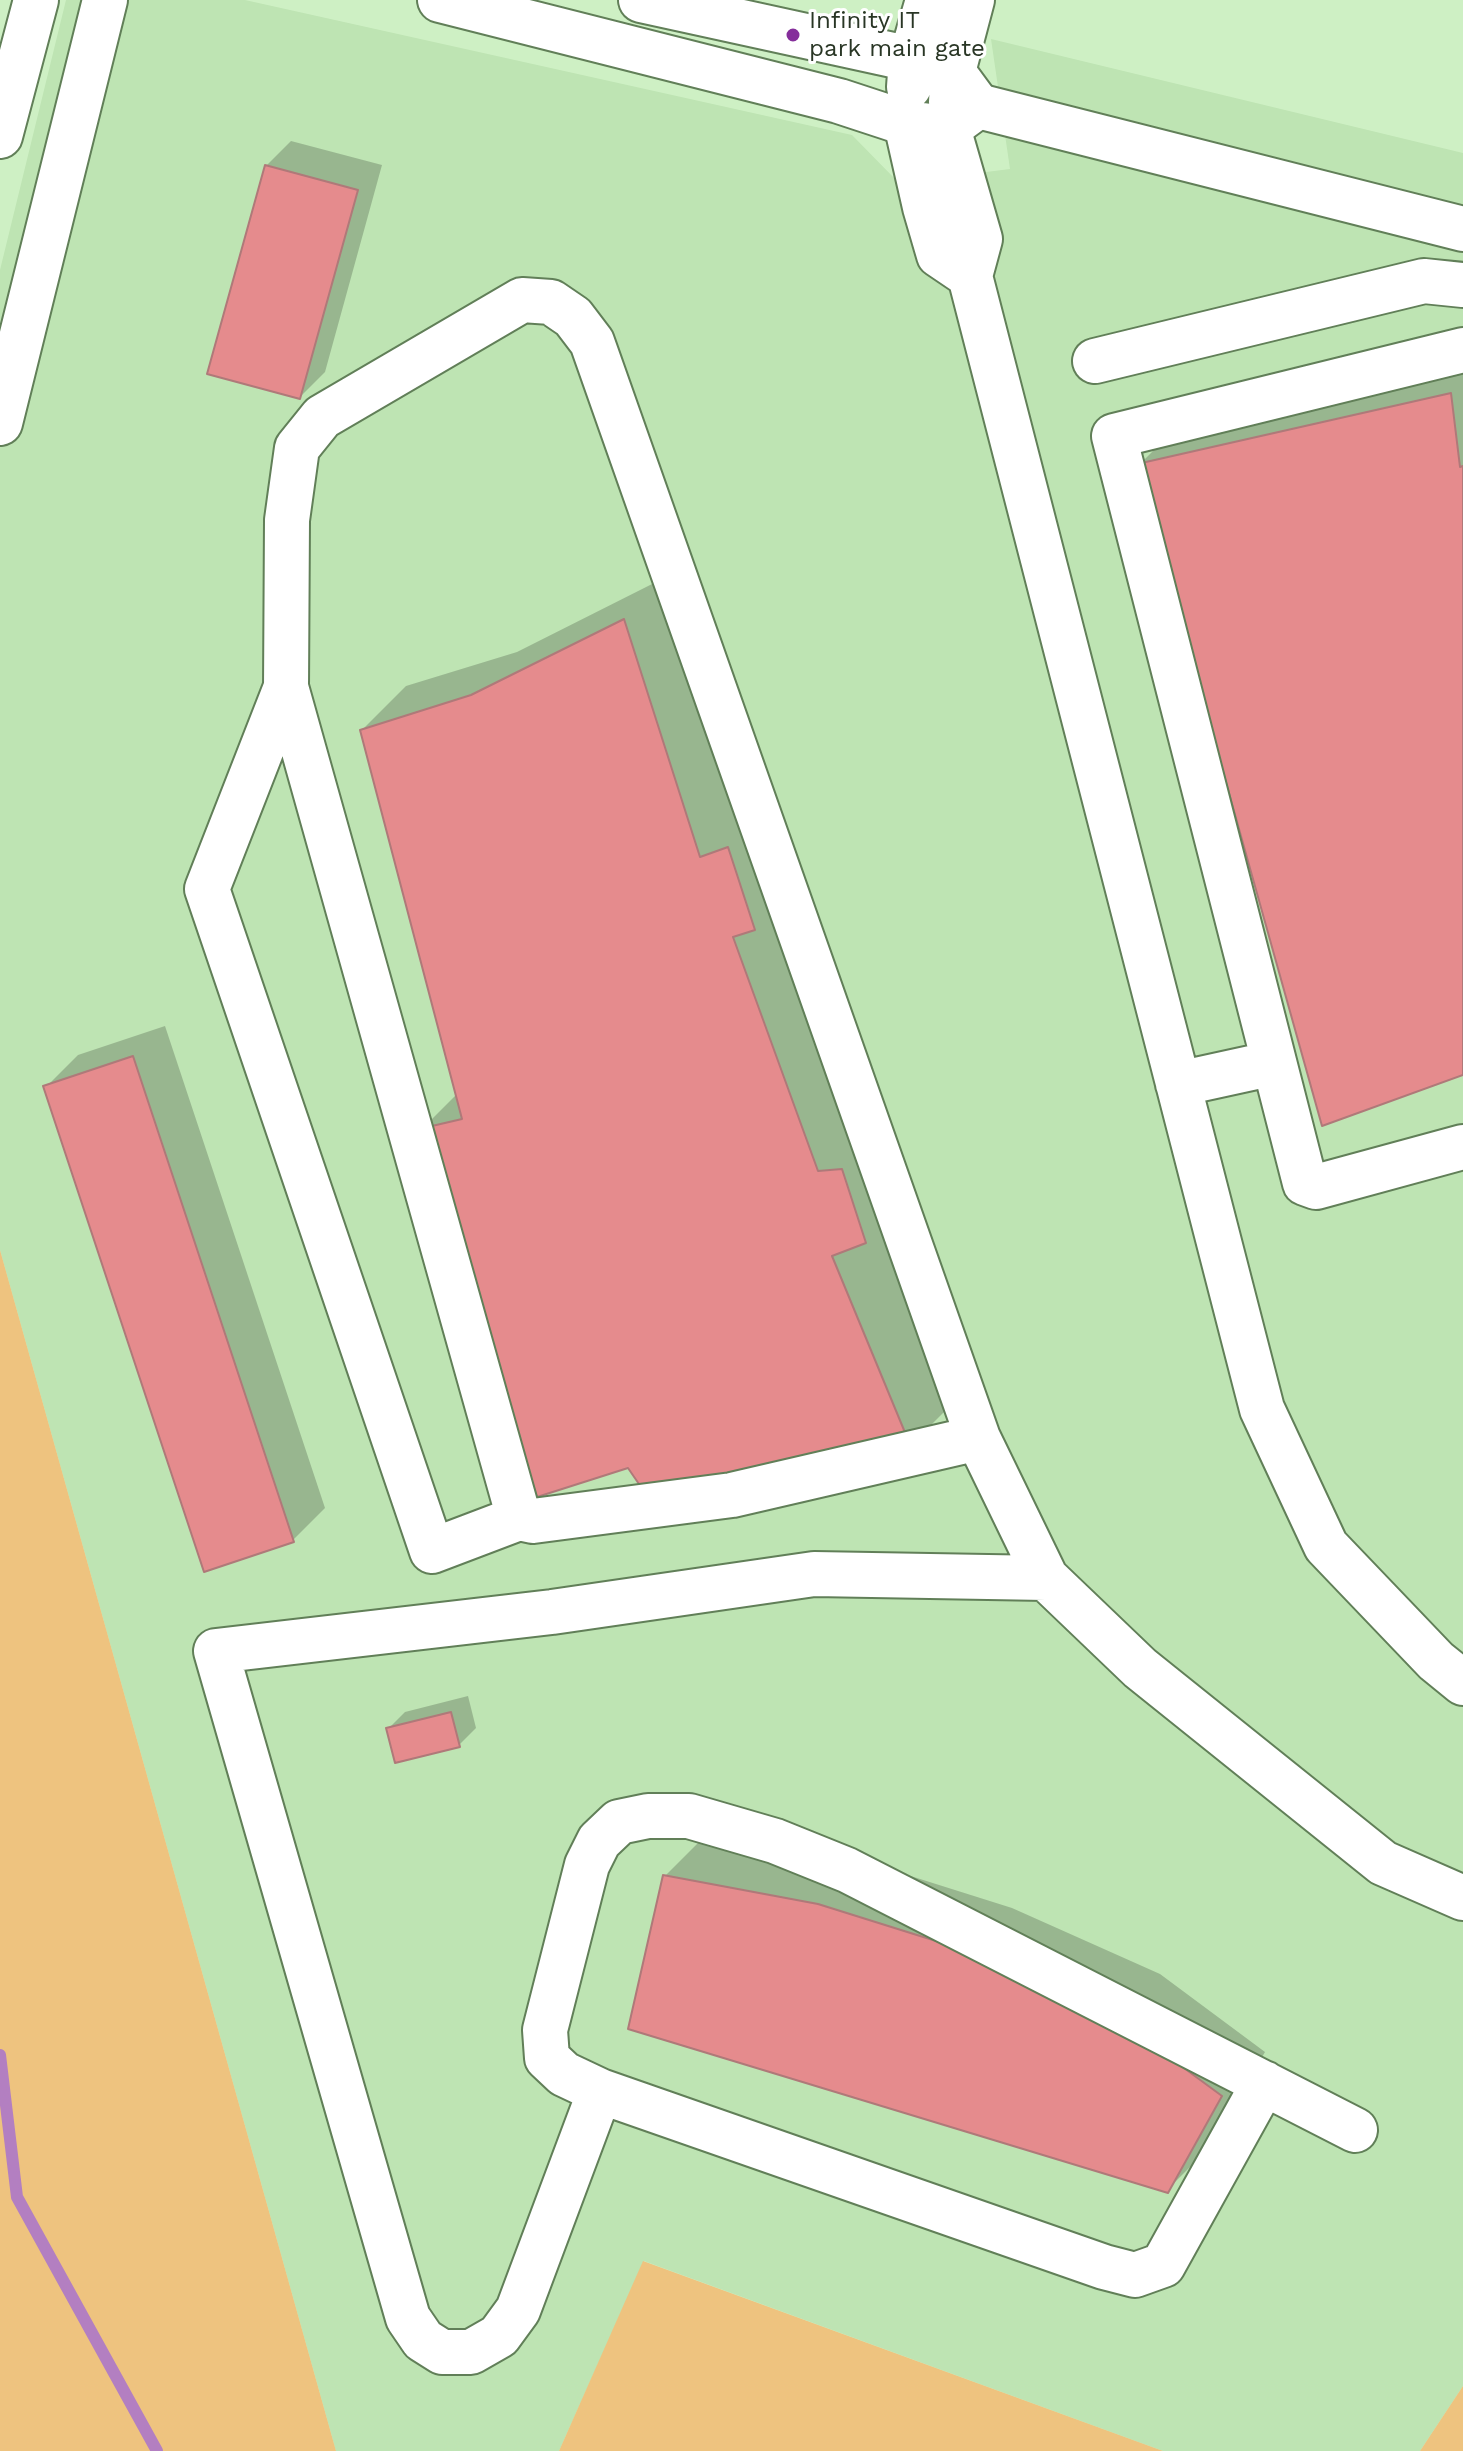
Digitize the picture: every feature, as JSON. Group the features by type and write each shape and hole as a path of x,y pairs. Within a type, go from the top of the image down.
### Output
{"main road":[{"path":"0,136 36,0"},
{"path":"0,423 105,0"},
{"path":"440,0 839,101 946,107 1463,229"},
{"path":"641,0 911,59 946,107 980,239 970,276 1262,1409 1326,1546 1436,1661 1463,1683"},
{"path":"911,59 928,0"},
{"path":"946,107 972,0"},
{"path":"911,59 946,107"},
{"path":"1095,361 1424,281 1463,285"},
{"path":"519,1518 286,687 287,520 297,448 322,417 522,300 551,302 573,317 592,342 978,1438 1046,1578 1140,1668 1383,1863 1463,1898"},
{"path":"1463,350 1114,436 1305,1183 1312,1187 1463,1147"},
{"path":"286,687 207,889 432,1551 519,1518 533,1521 732,1495 978,1438"},
{"path":"1178,1084 1274,1063"},
{"path":"600,2091 518,2310 499,2336 471,2352 442,2352 423,2340 408,2318 216,1651 552,1612 814,1574 1046,1578"},
{"path":"1264,2083 1163,2265 1135,2275 1104,2267 600,2091 564,2074 547,2058 545,2030 587,1865 599,1841 619,1822 648,1816 689,1816 775,1841 847,1870 1264,2083 1355,2130"}],"shaded area":[{"path":"66,0 245,0 852,135 899,183 1010,169 991,39 1463,153 1463,2386 1420,2451 1163,2451 644,2261 559,2451 336,2451 0,1250 0,270"},
{"path":"0,1250 336,2451 0,2451"},
{"path":"643,2261 1163,2451 559,2451"},
{"path":"1463,2386 1463,2451 1420,2451"}],"building":[{"path":"265,165 358,190 300,399 207,374"},
{"path":"1451,393 1460,467 1463,466 1463,1075 1322,1126 1137,464"},
{"path":"624,619 700,857 728,847 755,930 733,937 818,1171 842,1169 866,1243 832,1256 911,1447 654,1506 628,1468 537,1497 419,1129 462,1119 360,730 471,695"},
{"path":"133,1056 294,1542 204,1572 43,1086"},
{"path":"451,1712 460,1747 395,1763 386,1728"},
{"path":"663,1875 818,1904 968,1951 1116,2018 1222,2096 1168,2193 628,2029"}],"waterway":[{"path":"0,2055 17,2197 157,2451"}],"place":[{"name":"Infinity IT park main gate","path":"793,35"}]}
